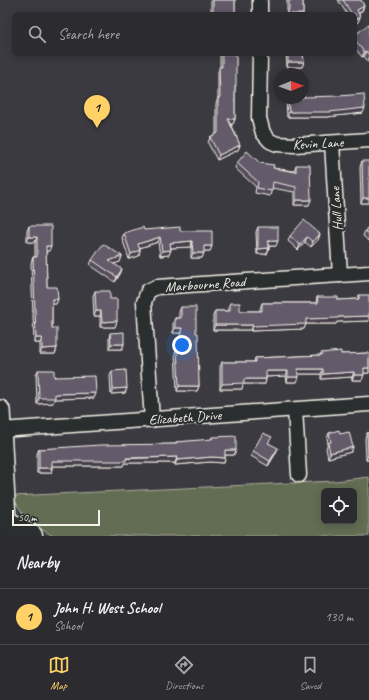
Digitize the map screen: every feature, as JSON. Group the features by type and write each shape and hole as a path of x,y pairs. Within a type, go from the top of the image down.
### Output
{"highway":[{"path":"4,526 32,536"}],"main road":[{"path":"0,410 4,526"}],"street":[{"path":"260,0 260,12"},
{"name":"Kevin Lane","path":"260,56 259,118 263,133 268,138 276,144 295,145 369,140"},
{"name":"Hull Lane","path":"332,143 340,275"},
{"name":"Marbourne Road","path":"152,420 144,302 148,291 157,287 369,273"},
{"name":"Elizabeth Drive","path":"1,430 369,404"},
{"path":"295,410 300,475"}],"green space":[{"path":"369,477 369,536 53,536 27,521 12,496 335,481"}],"building":[{"path":"213,0 235,0 235,12 213,12"},
{"path":"289,0 303,0 303,12 288,12"},
{"path":"343,0 361,0 364,6 357,10 360,17 357,18 357,12 351,12"},
{"path":"369,24 369,55 366,51 364,52 357,43 357,33"},
{"path":"222,56 236,56 235,119 228,119 240,145 219,155 210,137 218,133 218,97 220,98 219,67 222,67"},
{"path":"288,56 303,56 304,62 288,62"},
{"path":"364,94 365,108 329,112 289,112 288,104 309,104 309,97"},
{"path":"247,151 260,163 274,165 273,168 296,172 296,165 310,165 311,200 296,200 296,187 273,182 272,191 257,188 258,182 237,163"},
{"path":"362,161 369,161 369,198 363,198"},
{"path":"304,220 320,234 313,242 307,237 300,245 290,236"},
{"path":"29,226 51,226 51,246 46,246 47,287 57,287 58,299 52,299 52,328 57,328 57,348 42,349 42,338 36,338 33,257 37,257 37,237 29,237"},
{"path":"369,226 369,234 365,231"},
{"path":"143,227 144,230 180,227 180,231 212,231 212,246 204,246 204,253 193,253 192,241 170,243 171,250 162,251 160,237 138,244 140,250 131,254 124,233"},
{"path":"258,227 278,227 278,241 268,241 269,248 258,249"},
{"path":"103,244 122,256 109,261 122,269 117,277 92,260"},
{"path":"95,291 110,291 110,299 117,299 117,321 102,322 101,311 96,311"},
{"path":"359,295 369,295 369,316 306,319 306,324 253,326 215,325 215,311 230,311 230,303 240,303 240,311 262,311 262,303 318,303 317,297 338,297 338,300 359,299"},
{"path":"181,307 196,307 199,386 179,386 177,348 182,347 182,328 175,328 175,318 181,318"},
{"path":"124,332 124,344 111,344 110,333"},
{"path":"341,351 341,354 369,353 369,368 364,368 364,375 354,375 354,372 323,374 323,369 298,369 299,377 288,377 288,371 266,371 266,379 244,379 244,383 222,384 222,362 255,362 255,358 322,355 321,353"},
{"path":"38,370 54,370 54,377 95,376 96,393 55,394 55,398 39,398"},
{"path":"126,370 127,388 113,389 112,371"},
{"path":"339,430 340,434 349,432 353,447 330,453 328,443 331,442 329,433"},
{"path":"263,433 272,437 268,443 278,448 270,461 253,451"},
{"path":"367,433 369,433 369,455 368,455"},
{"path":"236,436 236,450 225,450 225,458 212,457 177,460 177,457 126,458 126,461 52,461 52,468 39,468 39,449 100,445 176,444 176,442 212,439 212,437"}],"place":[{"name":"John H. West School","path":"97,128"}]}
